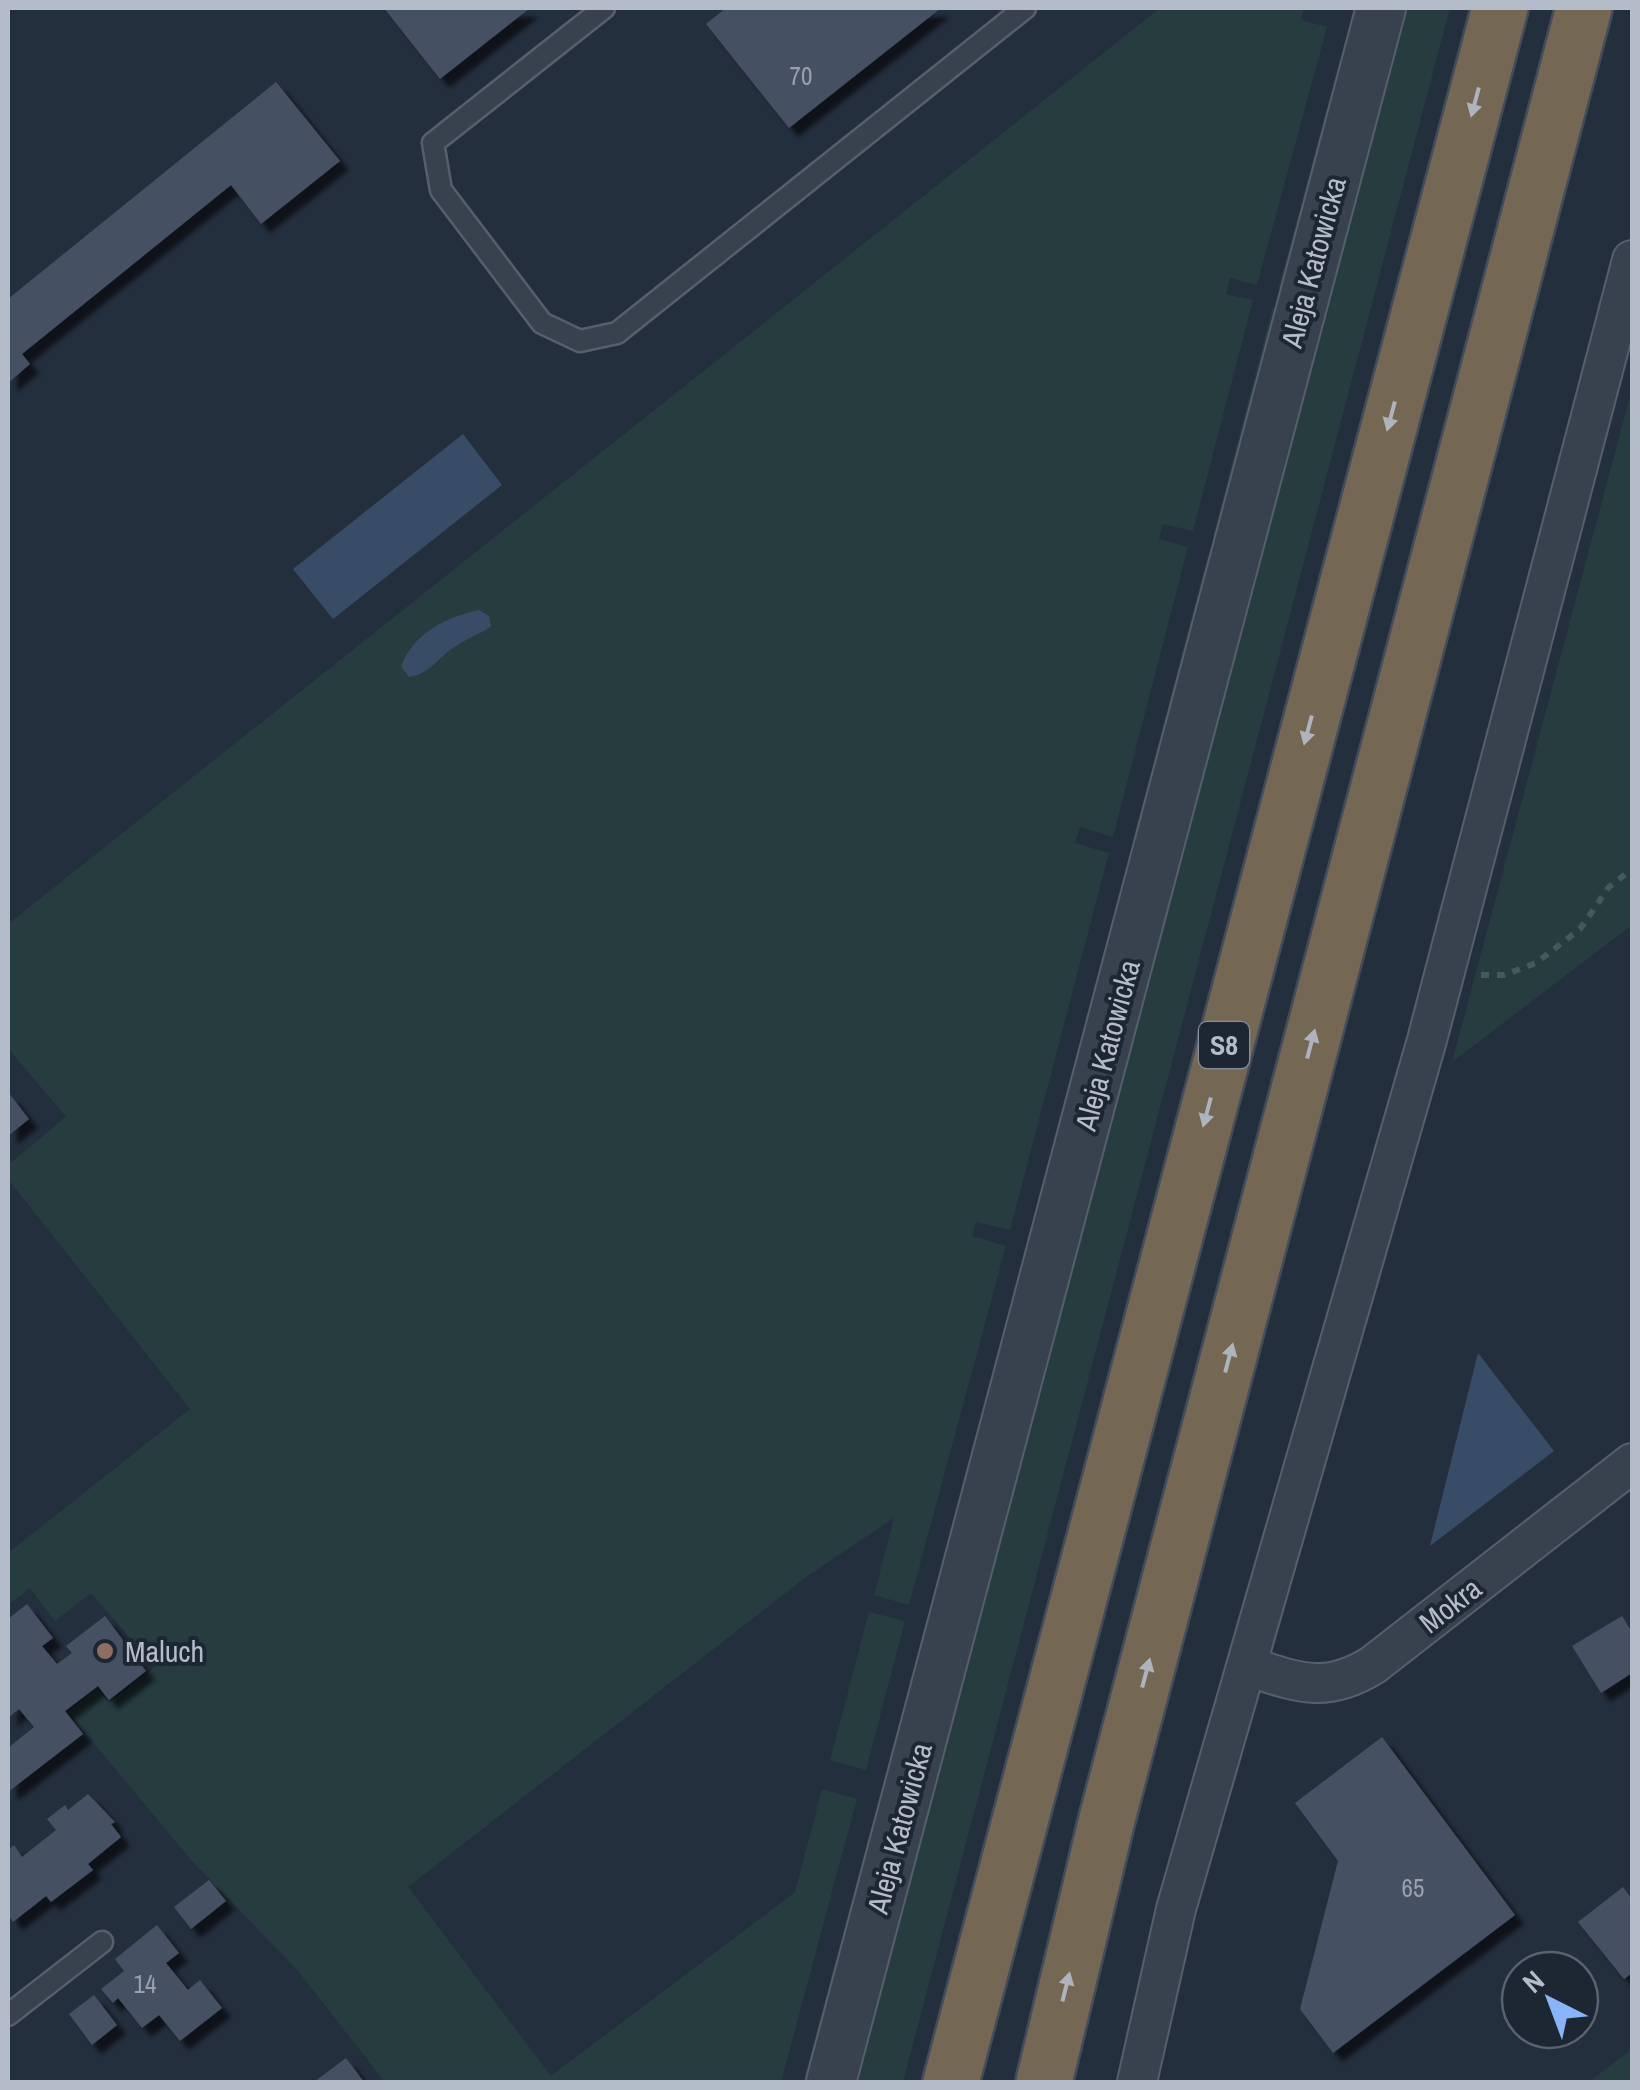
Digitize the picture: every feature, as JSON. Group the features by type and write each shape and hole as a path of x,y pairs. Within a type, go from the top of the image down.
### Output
{"highway":[{"name":"S8","path":"951,2082 1500,8"},
{"path":"1044,2082 1112,1801 1584,8"}],"street":[{"name":"Aleja Katowicka","path":"830,2082 1382,8"},
{"path":"1136,2082 1176,1909 1446,968 1632,260"},
{"name":"Mokra","path":"1247,1666 1316,1684 1352,1678 1632,1463"}],"lane":[{"path":"604,8 433,143 441,190 542,323 580,341 617,333 1025,8"},
{"path":"8,2015 102,1942"}],"path":[{"path":"1446,968 1468,975 1504,975 1536,964 1580,929 1609,888 1632,869"}],"green space":[{"path":"1160,8 1304,8 1301,20 1327,27 1257,285 1230,278 1226,294 1253,300 1193,531 1163,524 1159,539 1188,547 1113,837 1080,827 1075,843 1109,853 1010,1230 976,1222 972,1236 1006,1246 909,1605 874,1595 894,1518 806,1577 408,1887 551,2076 795,1892 822,1789 857,1799 781,2082 385,2082 298,1971 192,1861 68,1712 97,1689 109,1703 155,1667 91,1593 55,1621 30,1588 8,1605 8,1553 190,1409 8,1179 8,1165 66,1117 8,1048 8,924"},
{"path":"1400,8 1450,8 903,2082 852,2082"},
{"path":"1347,34 1350,37 1285,287 1278,289"},
{"path":"1273,306 1280,314 1223,530 1213,536"},
{"path":"1632,389 1632,925 1452,1062"},
{"path":"1208,554 1212,557 1141,837 1133,840"},
{"path":"869,1612 905,1621 866,1770 830,1760"},
{"path":"875,1814 880,1823 814,2082 803,2082"},
{"path":"1632,2049 1632,2082 1589,2082"}],"water":[{"path":"463,434 502,485 333,619 293,569"},
{"path":"479,610 489,616 491,626 454,647 426,670 409,677 401,666 414,644 443,622"},
{"path":"1478,1353 1554,1451 1430,1546"}],"building":[{"path":"384,8 530,8 440,79"},
{"path":"726,8 941,8 789,128 706,24"},
{"path":"276,82 340,161 261,224 231,185 22,354 30,364 8,383 8,299"},
{"path":"8,1092 29,1119 8,1136"},
{"path":"27,1604 53,1638 42,1646 57,1664 72,1653 66,1646 105,1616 146,1671 109,1700 98,1686 65,1711 83,1734 8,1792 8,1748 34,1727 19,1709 8,1718 8,1619"},
{"path":"1622,1616 1632,1632 1632,1673 1601,1693 1572,1646"},
{"path":"1382,1737 1515,1915 1333,2053 1300,2009 1338,1861 1295,1803"},
{"path":"88,1794 115,1822 111,1824 121,1837 88,1864 93,1870 51,1902 46,1896 13,1922 8,1914 8,1850 14,1845 22,1857 56,1830 47,1819 65,1805 68,1810"},
{"path":"209,1880 226,1901 191,1929 174,1907"},
{"path":"1623,1887 1632,1899 1632,1973 1624,1979 1578,1922"},
{"path":"157,1925 179,1953 166,1963 188,1990 200,1980 222,2008 180,2041 159,2015 142,2028 118,1998 113,2003 101,1989 124,1971 115,1959"},
{"path":"94,1995 117,2025 92,2045 69,2014"},
{"path":"346,2058 364,2082 314,2082"}],"place":[{"name":"Maluch","path":"105,1651"}]}
